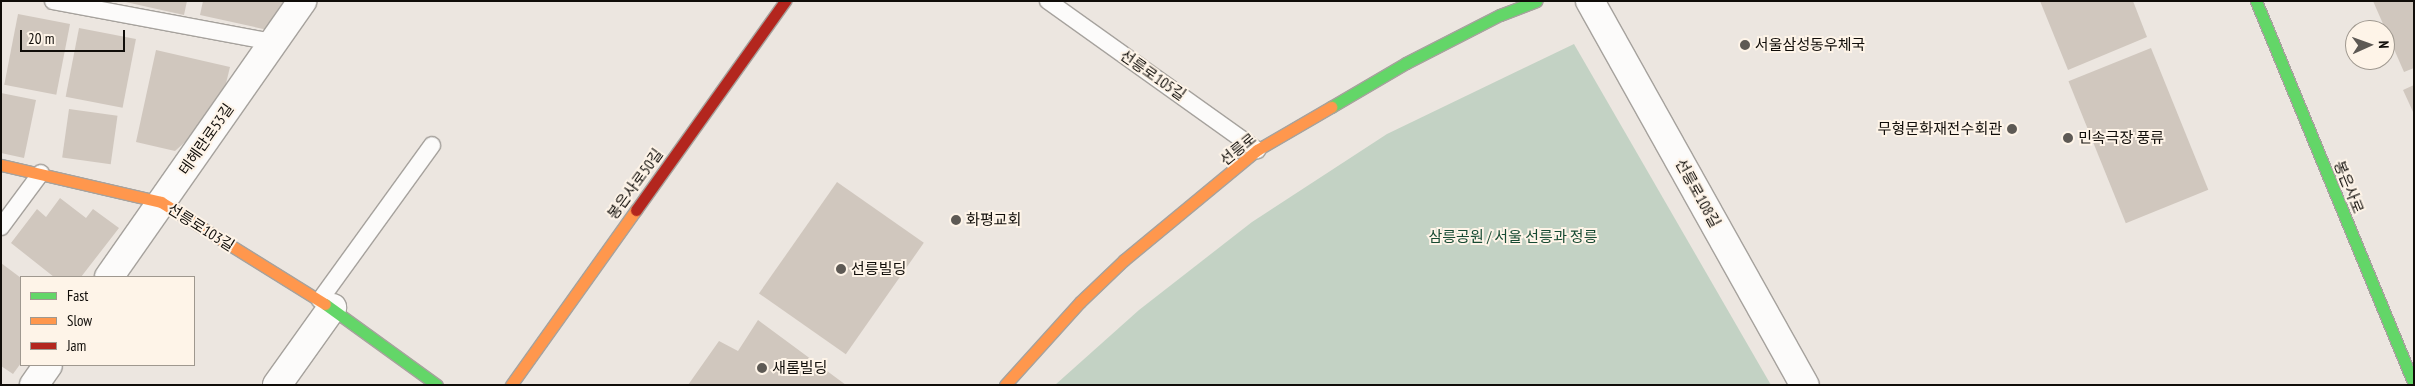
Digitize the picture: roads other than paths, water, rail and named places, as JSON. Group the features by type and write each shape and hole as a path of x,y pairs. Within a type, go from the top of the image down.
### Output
{"main road":[{"name":"봉은사로50길","path":"511,385 785,1"},
{"name":"선릉로","path":"1005,385 1080,302 1124,260 1234,171 1257,150 1406,63 1500,15 1536,1"},
{"name":"봉은사로","path":"2256,1 2414,384"},
{"name":"선릉로103길","path":"1,165 161,202 326,304 437,385"}],"street":[{"name":"테헤란로53길","path":"110,276 302,1"},
{"name":"선릉로108길","path":"1590,1 1805,385"},
{"path":"277,385 326,304"},
{"path":"34,385 47,366"}],"lane":[{"path":"53,1 273,42"},
{"name":"선릉로105길","path":"1048,1 1070,7 1257,150"},
{"path":"326,304 432,145"},
{"path":"1,228 41,173"}],"place":[{"name":"서울삼성동우체국","path":"1745,45"},
{"name":"무형문화재전수회관","path":"2012,129"},
{"name":"민속극장 풍류","path":"2068,138"},
{"name":"화평교회","path":"956,220"},
{"name":"선릉빌딩","path":"841,269"},
{"name":"새롬빌딩","path":"762,368"}],"park label":[{"name":"삼릉공원 / 서울 선릉과 정릉","path":"1513,237"}]}
